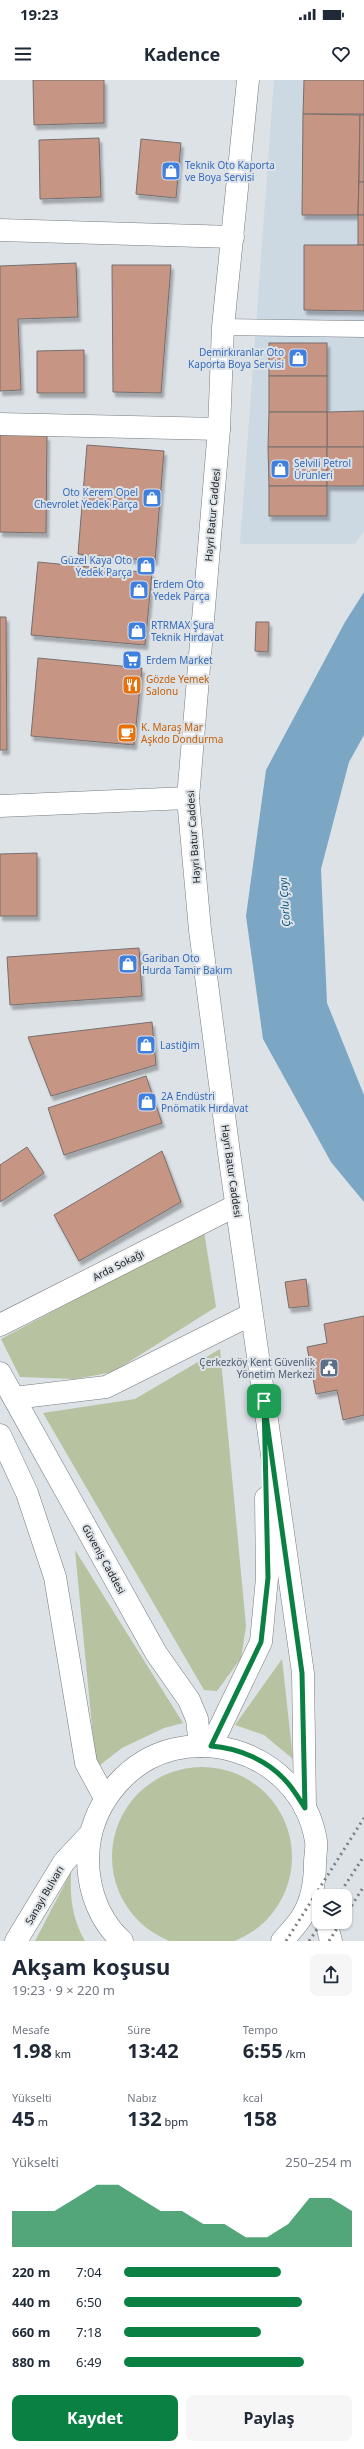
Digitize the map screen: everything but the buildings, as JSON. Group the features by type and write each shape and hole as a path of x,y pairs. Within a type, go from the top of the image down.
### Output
{"main road":[{"name":"Hayri Batur Caddesi","path":"248,80 223,327 219,429 188,798 200,930 237,1205 250,1315 264,1401 302,1673 305,1808"},
{"path":"0,230 233,237"},
{"path":"0,424 219,429"},
{"path":"0,806 188,798"},
{"name":"Arda Sokağı","path":"0,1325 237,1205"},
{"path":"14,1398 106,1387 250,1315"},
{"name":"Güveniş Caddesi","path":"0,1373 156,1652 189,1700 206,1746"},
{"name":"Hayri Batur Caddesi","path":"206,1746 261,1642 268,1578 264,1401"},
{"path":"0,1434 27,1493 55,1577 86,1763 105,1798"},
{"path":"122,1941 113,1933 94,1900 87,1864 91,1833 105,1798 128,1772 158,1754 191,1745 226,1747 258,1759 285,1780 305,1808 316,1841 317,1887 303,1914 282,1941"},
{"name":"Sanayi Bulvarı","path":"16,1941 64,1862 91,1833"},
{"path":"328,1929 331,1941"}],"lane":[{"path":"223,327 364,329"}],"shaded area":[{"path":"274,80 364,80 364,531 355,544 240,544"}],"green space":[{"path":"204,1231 216,1307 113,1372 75,1379 20,1377 1,1339"},
{"path":"220,1349 246,1626 241,1658 217,1691 204,1690 43,1413 135,1399"},
{"path":"75,1550 183,1723 164,1728 122,1748 96,1768"},
{"path":"282,1659 293,1759 264,1735 235,1725"},
{"path":"202,1767 228,1771 244,1778 259,1788 271,1800 281,1815 288,1831 292,1857 290,1874 281,1899 271,1914 259,1926 233,1941 171,1941 152,1931 133,1914 123,1899 116,1883 112,1857 114,1840 119,1823 133,1800 145,1788 160,1778 176,1771"},
{"path":"71,1872 73,1908 77,1924 85,1941 35,1941"}],"water":[{"name":"Çorlu Çayı","path":"364,592 364,735 349,762 321,869 327,1003 364,1095 364,1202 331,1162 263,1039 246,916 266,770 345,622"}],"railway":[{"path":"286,1941 364,1818"},
{"path":"343,1889 364,1856"},
{"path":"352,1905 364,1886"},
{"path":"309,1941 317,1929"},
{"path":"329,1941 337,1929"}],"place":[{"name":"Teknik Oto Kaporta ve Boya Servisi","path":"171,171"},
{"name":"Demirkıranlar Oto Kaporta Boya Servisi","path":"298,358"},
{"name":"Selvili Petrol Ürünleri","path":"280,469"},
{"name":"Oto Kerem Opel Chevrolet Yedek Parça","path":"152,498"},
{"name":"Güzel Kaya Oto Yedek Parça","path":"146,566"},
{"name":"Erdem Oto Yedek Parça","path":"139,590"},
{"name":"RTRMAX Şura Teknik Hırdavat","path":"137,631"},
{"name":"Erdem Market","path":"132,660"},
{"name":"Gözde Yemek Salonu","path":"132,685"},
{"name":"K. Maraş Mar Aşkdo Dondurma","path":"127,733"},
{"name":"Gariban Oto Hurda Tamir Bakım","path":"128,964"},
{"name":"Lastiğim","path":"146,1045"},
{"name":"2A Endüstri Pnömatik Hırdavat","path":"147,1102"},
{"name":"Çerkezköy Kent Güvenlik Yönetim Merkezi","path":"329,1368"}],"route":[{"path":"264,1401 302,1673 305,1808 285,1780 258,1759 226,1747 211,1746 239,1691 261,1642 268,1578 264,1401"}]}
